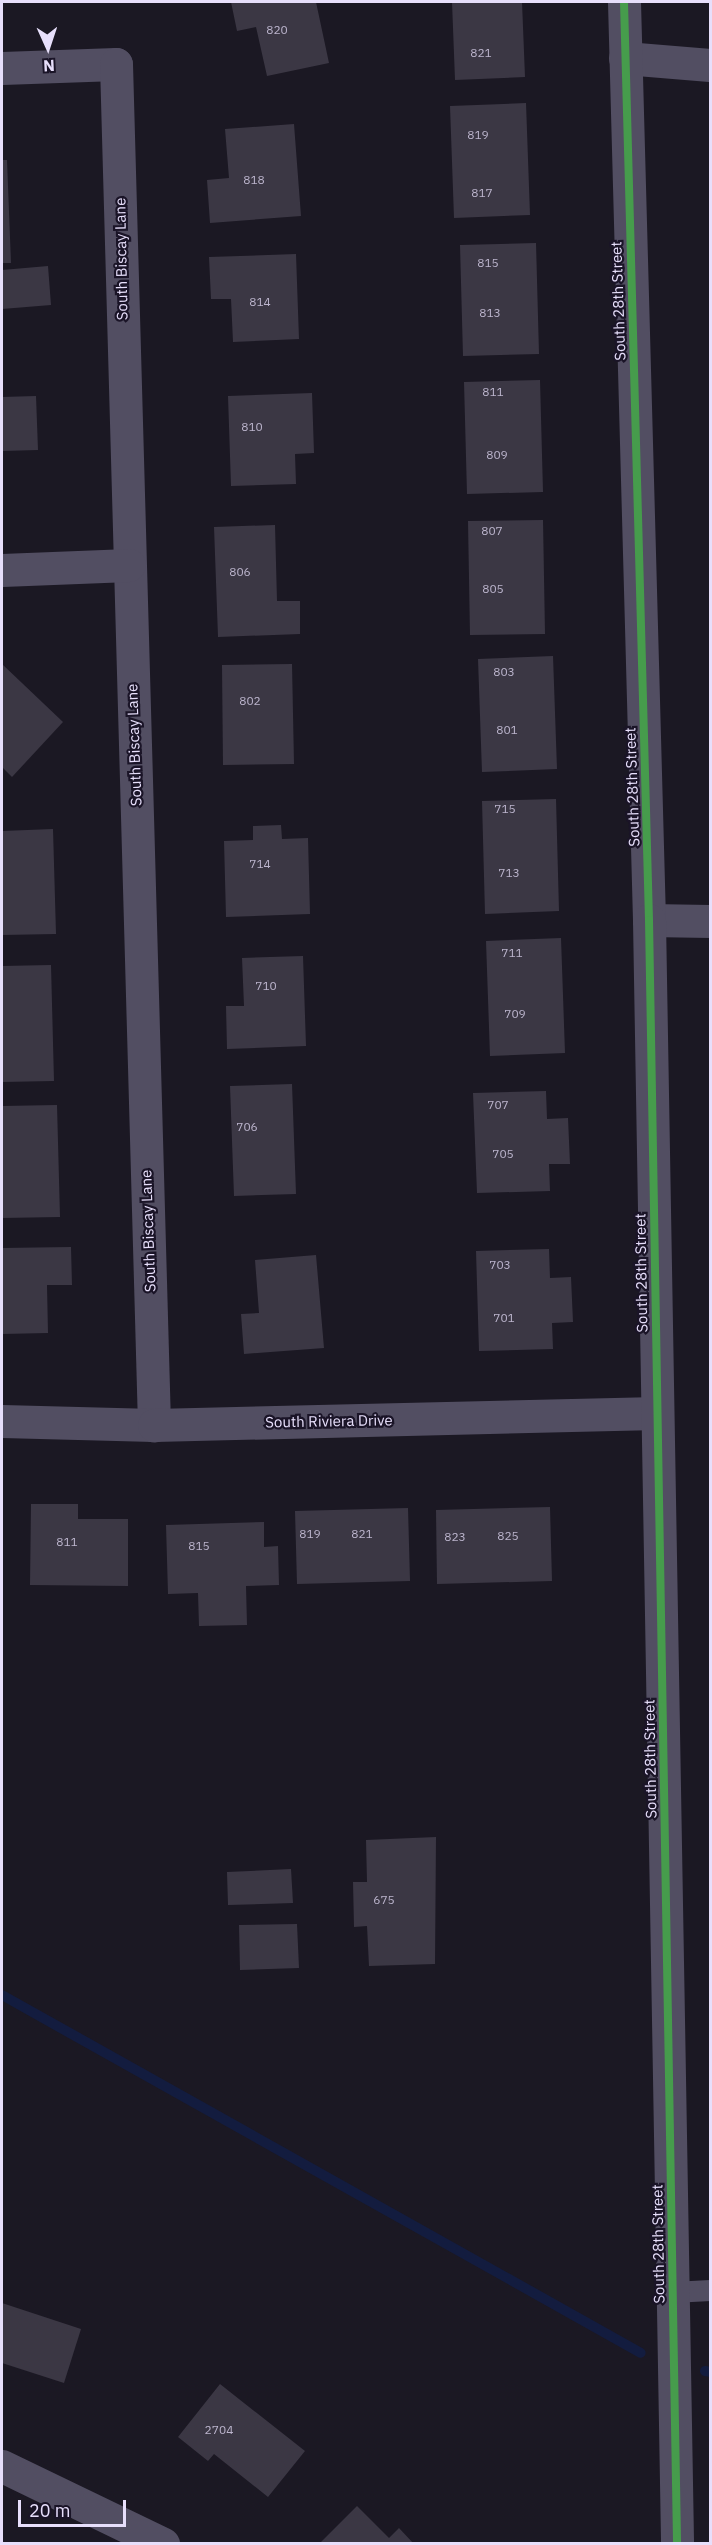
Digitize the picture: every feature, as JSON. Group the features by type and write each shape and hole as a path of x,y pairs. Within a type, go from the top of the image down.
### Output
{"street":[{"name":"South 28th Street","path":"624,2 650,920 678,2544"},
{"path":"625,58 711,65"},
{"name":"South Biscay Lane","path":"2,68 116,64 154,1425"},
{"path":"2,570 129,566"},
{"path":"650,920 711,921"},
{"name":"South Riviera Drive","path":"2,1421 154,1425 657,1413"},
{"path":"2,2466 163,2544"}],"lane":[{"path":"672,2292 711,2290"}],"building":[{"path":"231,2 316,2 329,63 267,76 256,27 237,31"},
{"path":"452,2 522,2 525,77 455,80"},
{"path":"526,103 530,215 454,218 450,106"},
{"path":"294,124 301,216 210,223 207,180 229,178 225,129"},
{"path":"2,160 7,160 11,263 2,263"},
{"path":"536,243 539,354 463,356 460,245"},
{"path":"296,254 299,339 233,342 231,299 211,299 209,257"},
{"path":"48,266 51,305 2,309 2,270"},
{"path":"540,380 543,492 467,494 464,382"},
{"path":"312,393 314,453 295,454 296,484 231,486 228,396"},
{"path":"36,396 38,450 2,451 2,397"},
{"path":"543,520 545,634 470,635 468,521"},
{"path":"275,525 277,601 300,601 300,634 218,637 214,527"},
{"path":"553,656 557,769 482,772 478,659"},
{"path":"2,664 63,722 12,777 2,767"},
{"path":"292,664 294,764 223,765 222,665"},
{"path":"556,799 559,911 485,914 482,801"},
{"path":"281,825 282,839 308,838 310,914 226,917 224,841 253,840 253,826"},
{"path":"53,829 56,934 2,935 2,831"},
{"path":"561,938 565,1053 490,1056 486,941"},
{"path":"303,956 306,1046 227,1049 226,1006 244,1006 242,958"},
{"path":"51,965 54,1081 2,1082 2,966"},
{"path":"292,1084 296,1194 234,1196 230,1086"},
{"path":"546,1091 547,1119 568,1118 570,1164 549,1164 550,1191 477,1193 473,1093"},
{"path":"57,1105 60,1217 2,1218 2,1106"},
{"path":"71,1247 72,1285 47,1285 48,1333 2,1334 2,1248"},
{"path":"549,1249 550,1278 571,1277 573,1322 552,1323 553,1349 479,1351 476,1251"},
{"path":"316,1255 324,1348 244,1354 241,1314 259,1313 255,1260"},
{"path":"31,1504 78,1504 78,1519 128,1519 128,1586 30,1585"},
{"path":"550,1507 552,1581 437,1584 436,1510"},
{"path":"408,1508 410,1581 297,1584 295,1511"},
{"path":"264,1522 264,1547 278,1546 279,1585 246,1586 247,1625 199,1626 198,1593 168,1594 166,1525"},
{"path":"436,1837 435,1964 369,1966 367,1926 354,1927 353,1882 367,1882 366,1840"},
{"path":"291,1869 293,1903 228,1905 227,1872"},
{"path":"297,1924 299,1968 240,1970 239,1925"},
{"path":"2,2303 81,2329 64,2383 2,2363"},
{"path":"220,2384 305,2451 268,2497 214,2454 208,2461 178,2437"},
{"path":"357,2506 389,2538 399,2528 414,2544 319,2544"}],"waterway":[{"path":"2,1995 641,2353"},
{"path":"705,2371 710,2372"}],"cycle path":[{"path":"624,2 649,920 677,2544"}]}
